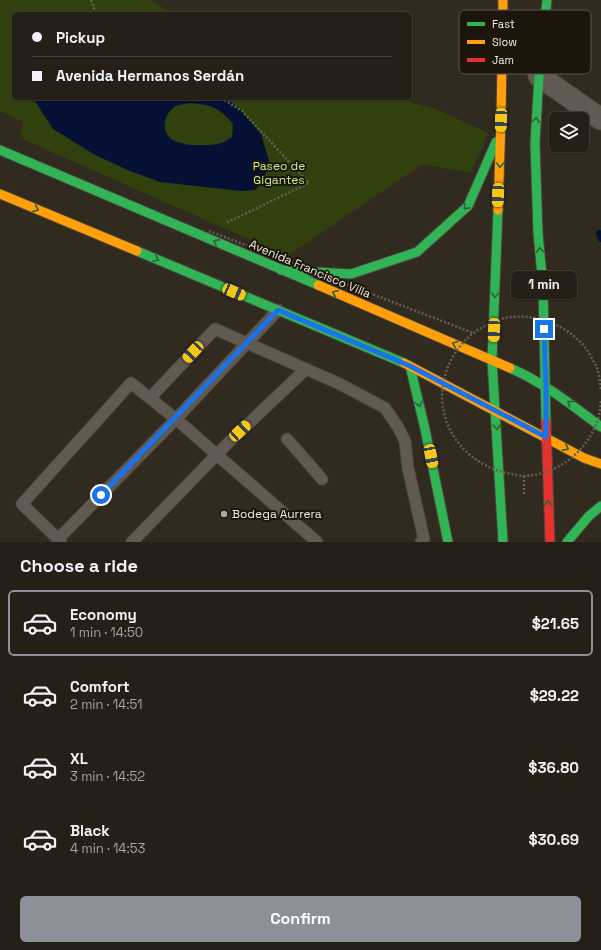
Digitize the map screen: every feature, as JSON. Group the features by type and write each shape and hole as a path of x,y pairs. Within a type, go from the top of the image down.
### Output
{"main road":[{"path":"503,0 503,10"},
{"path":"546,10 547,0"},
{"path":"502,74 492,360 503,542"},
{"path":"539,76 535,143 538,233 543,286 550,542"},
{"path":"282,270 351,274 417,252 468,206 495,145 501,120"},
{"name":"Avenida Francisco Villa","path":"0,150 522,373 562,397 601,427"},
{"path":"0,194 410,366 584,458 601,464"},
{"path":"410,366 425,429 448,542"},
{"path":"567,542 589,516 601,506"}],"street":[{"path":"539,76 601,119"}],"lane":[{"path":"278,310 248,344 176,418 59,541 22,504 132,383 176,418 317,542"},
{"path":"150,398 215,330 340,384 385,408 398,427 405,441 408,468 424,539 421,542"},
{"path":"132,542 217,454 305,370"},
{"path":"287,439 322,480"}],"path":[{"path":"91,0 95,12"},
{"path":"224,100 242,111 309,183 224,224"},
{"path":"216,227 209,230 473,333"},
{"path":"601,389 597,369 585,347 567,330 544,320 519,316 495,321 473,333 456,351 445,374 442,398 446,422 458,444 476,461 499,472 524,476 548,471 570,459 588,442 598,419 601,401"}],"green space":[{"name":"Paseo de Gigantes","path":"0,0 151,0 169,12 12,12 12,100 400,100 436,109 488,133 471,173 423,164 287,256 20,138 23,122 0,111"}],"water":[{"path":"34,100 228,100 242,111 261,134 269,161 264,180 255,190 241,191 160,182 130,171 95,155 53,129","holes":["190,103 210,106 219,110 233,124 232,137 224,142 212,145 188,145 170,138 165,131 167,115 174,107"]}],"waterway":[{"path":"599,233 601,239"}],"traffic: fast":[{"path":"546,10 547,0"},
{"path":"539,74 535,143 538,233 543,286 546,422"},
{"path":"281,270 351,274 417,252 468,206 496,142"},
{"path":"0,150 318,285"},
{"path":"498,210 492,360 503,542"},
{"path":"137,251 404,363"},
{"path":"410,366 425,429 448,542"},
{"path":"510,368 546,387 601,427"},
{"path":"567,542 589,516 601,506"}],"traffic: slow":[{"path":"503,0 503,10"},
{"path":"498,210 502,74"},
{"path":"0,194 137,251"},
{"path":"318,285 510,368"},
{"path":"404,363 584,458 601,464"}],"traffic: jam":[{"path":"546,422 550,542"}],"place":[{"name":"Bodega Aurrera","path":"224,514"}],"route":[{"path":"101,495 248,344 278,310 410,366 546,437 544,329"}]}
